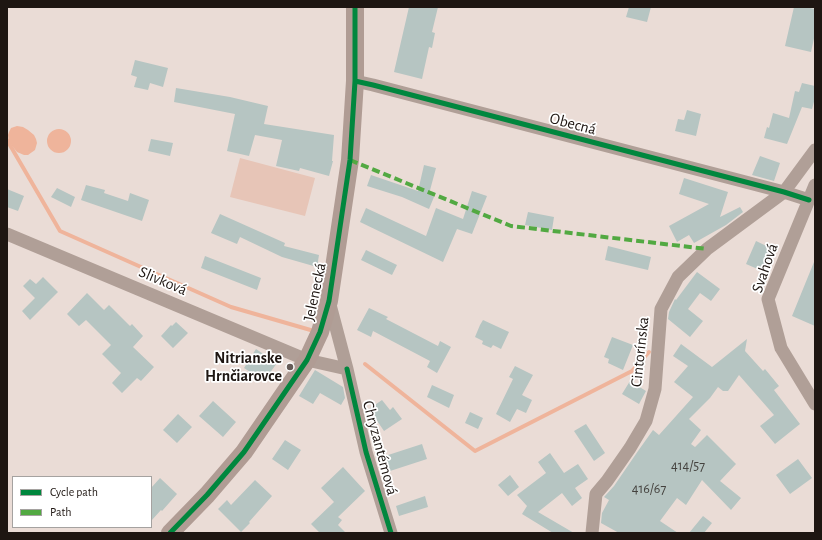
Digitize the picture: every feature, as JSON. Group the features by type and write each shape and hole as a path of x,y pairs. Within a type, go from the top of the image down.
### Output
{"street":[{"name":"Jelenecká","path":"170,533 207,495 244,452 307,360 320,332 329,300 350,160 355,81 355,7"},
{"name":"Obecná","path":"355,81 784,192 809,200"},
{"name":"Cintorínska","path":"592,533 596,494 630,448 646,421 655,389 661,309 678,277 708,249 784,192 815,150"},
{"name":"Svahová","path":"815,185 768,299 780,348 815,404"},
{"name":"Slivková","path":"7,234 307,360 347,368"},
{"name":"Chryzantémová","path":"329,300 347,368 366,452 391,533"}],"shaded area":[{"path":"17,126 28,130 36,139 37,143 35,150 28,155 17,152 9,142 8,135 11,128"},
{"path":"59,129 68,132 71,141 68,150 59,153 50,150 47,141 50,132"},
{"path":"240,158 315,178 305,216 230,197"}],"building":[{"path":"409,7 438,7 432,32 435,33 432,48 429,47 422,79 394,72"},
{"path":"629,7 651,7 647,22 626,17"},
{"path":"794,7 815,9 815,34 811,52 785,46"},
{"path":"135,60 168,68 163,87 150,83 148,90 134,87 137,77 131,75"},
{"path":"802,83 815,86 815,98 812,109 802,107 787,144 764,138 767,127 769,128 773,113 789,118 795,91 799,92"},
{"path":"176,88 230,97 268,106 264,124 334,135 333,161 329,176 300,168 299,171 276,166 282,140 255,135 249,156 227,151 235,114 174,102"},
{"path":"687,110 701,114 696,136 675,131 678,119 684,120"},
{"path":"151,139 173,143 170,156 148,151"},
{"path":"760,156 780,163 774,181 752,175"},
{"path":"424,165 436,168 429,194 434,197 429,209 402,197 367,186 371,175 418,191"},
{"path":"684,178 728,192 720,217 740,207 743,212 726,225 694,243 689,235 677,242 669,226 709,204 679,194"},
{"path":"86,185 105,190 104,193 128,201 130,193 149,200 142,221 81,200"},
{"path":"57,188 75,197 71,207 51,197"},
{"path":"7,189 24,196 18,211 7,207"},
{"path":"472,191 487,196 472,234 457,229 443,262 360,222 366,208 426,236 436,208 463,219"},
{"path":"528,212 554,217 552,230 525,225"},
{"path":"220,214 285,243 284,246 319,255 317,267 282,257 240,237 237,244 211,233"},
{"path":"756,241 775,250 767,268 763,266 760,270 746,264"},
{"path":"608,246 651,257 648,270 605,260"},
{"path":"366,250 397,265 392,275 361,260"},
{"path":"205,256 261,278 257,290 201,268"},
{"path":"815,262 815,326 792,316"},
{"path":"697,272 720,289 711,301 700,293 688,309 703,321 690,337 668,319 669,312 675,299 676,300"},
{"path":"43,277 58,292 30,320 22,311 35,298 23,286 30,279 36,284"},
{"path":"87,293 104,310 109,305 130,326 132,324 143,336 133,347 154,367 141,381 137,378 122,393 112,383 121,373 102,354 111,345 86,320 79,326 67,314"},
{"path":"369,308 388,317 386,319 438,346 440,341 451,347 437,373 427,367 430,361 373,331 371,337 357,330"},
{"path":"483,320 509,332 501,349 493,345 491,348 482,344 483,341 475,337"},
{"path":"176,322 188,333 173,348 161,336 171,325 172,326"},
{"path":"612,337 633,345 623,370 608,363 609,359 604,357"},
{"path":"747,339 745,351 763,371 765,369 779,386 774,390 800,424 775,444 760,426 774,415 739,375 728,391 723,391 718,387 710,398 689,419 701,430 691,444 695,447 707,435 736,464 720,481 741,498 731,510 702,480 686,505 677,498 660,521 678,533 619,533 601,523 602,513 609,500 604,497 614,486 653,430 659,435 693,397 674,382 688,366 673,356 681,344 712,367"},
{"path":"256,349 277,363 264,381 244,368"},
{"path":"515,366 533,375 522,395 532,400 526,413 517,409 510,422 496,414 513,379 509,377"},
{"path":"315,370 343,387 345,398 341,405 320,393 313,404 299,396"},
{"path":"630,381 646,391 639,404 622,394"},
{"path":"432,385 454,395 449,408 427,397"},
{"path":"382,400 390,410 393,407 402,419 384,431 369,409"},
{"path":"213,401 236,422 223,437 199,416"},
{"path":"470,412 483,418 478,429 465,423"},
{"path":"178,414 192,427 177,443 163,430"},
{"path":"586,424 605,453 594,461 574,431"},
{"path":"285,440 301,450 288,470 272,459"},
{"path":"422,444 427,459 387,472 382,457"},
{"path":"550,453 564,473 578,464 588,479 575,488 582,498 572,506 562,493 538,512 574,533 553,533 522,514 527,506 517,495 546,473 538,462"},
{"path":"798,459 812,478 790,494 776,475"},
{"path":"343,467 365,491 338,517 342,520 338,525 346,533 320,533 311,524 334,502 321,488"},
{"path":"510,475 519,487 508,496 498,485"},
{"path":"160,478 177,494 152,520 152,487"},
{"path":"255,480 272,496 241,532 218,509 227,500 231,505"},
{"path":"425,496 428,507 399,516 396,506"},
{"path":"703,516 712,523 704,533 689,533"}],"waterway":[{"path":"7,140 60,231 231,307 314,331"},
{"path":"365,364 475,451 632,371 649,352"}],"marked path":[{"path":"350,160 511,226 707,249"}],"cycle path":[{"path":"170,533 207,495 244,452 307,360 320,332 329,301 350,160 355,81 355,7"},
{"path":"355,81 784,192 809,200"},
{"path":"347,369 366,452 391,533"}],"place":[{"name":"Nitrianske Hrnčiarovce","path":"290,367"}]}
